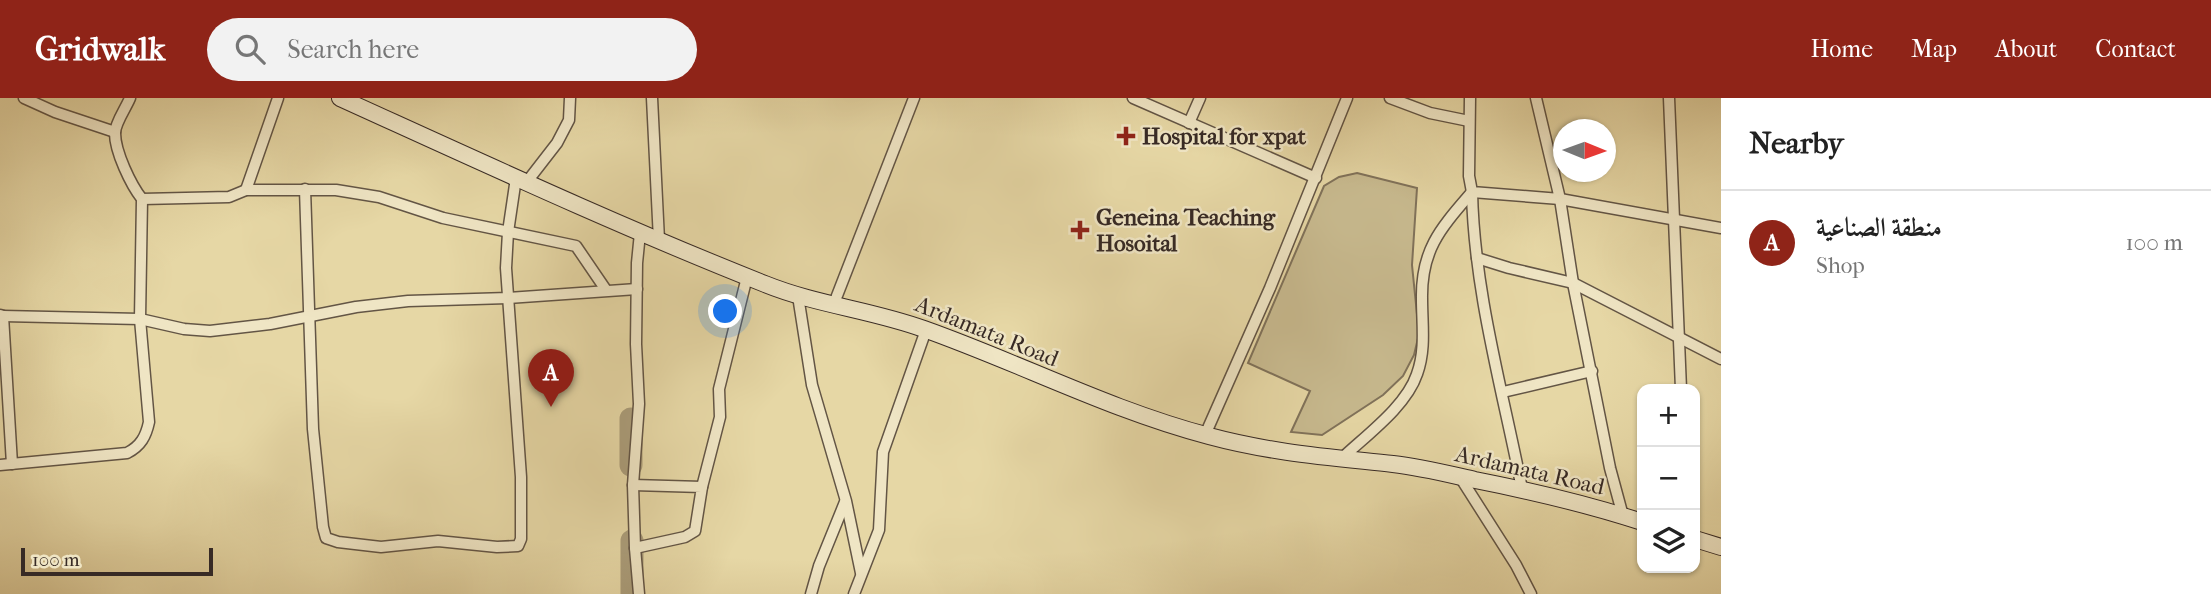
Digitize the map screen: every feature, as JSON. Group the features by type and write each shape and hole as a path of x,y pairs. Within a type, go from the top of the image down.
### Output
{"main road":[{"name":"Ardamata Road","path":"340,98 640,233 798,296 886,316 1086,395 1205,435 1266,449 1340,460 1396,464 1522,489 1637,520"},
{"path":"1700,541 1721,547"}],"street":[{"path":"24,98 55,112 115,132"},
{"path":"0,465 127,453 142,442 149,422 141,319 142,200 124,166 115,132 130,98"},
{"path":"246,190 278,98"},
{"path":"305,189 313,429 326,538 381,547 438,541 497,547 517,546 522,540 521,477 506,268 508,232 521,181 551,151 569,120 570,98"},
{"path":"652,98 659,240"},
{"path":"833,306 914,98"},
{"path":"1133,98 1316,178"},
{"path":"1189,123 1200,98"},
{"path":"1205,435 1270,288 1347,98"},
{"path":"1390,98 1430,113 1469,121"},
{"path":"1470,98 1469,176 1477,258 1522,489"},
{"path":"1536,98 1560,200 1573,283 1610,468 1623,516"},
{"path":"1669,98 1681,384"},
{"path":"142,200 229,197 246,190 305,189 335,190 379,197 443,218 576,246 606,290"},
{"path":"1472,192 1560,200 1721,228"},
{"path":"1340,460 1406,397 1417,375 1422,353 1422,297 1427,255 1443,225 1472,192"},
{"path":"639,594 633,485 639,404 636,344 640,233"},
{"path":"1477,258 1573,283 1721,359"},
{"path":"635,548 685,537 695,531 702,487 720,417 719,388 747,276"},
{"path":"12,464 1,316 141,319 184,329 210,331 408,301 508,298 637,289"},
{"path":"798,296 812,385 846,501 861,573"},
{"path":"854,594 879,530 883,452 926,330"},
{"path":"1503,392 1592,371"},
{"path":"1460,477 1516,565 1531,594"},
{"path":"633,485 702,487"},
{"path":"811,594 819,566 846,501"}],"shaded area":[{"path":"1357,173 1417,188 1412,265 1419,334 1414,355 1403,376 1383,395 1322,435 1291,432 1310,391 1248,363 1324,186 1339,177"}],"waterway":[{"path":"631,419 631,465"},
{"path":"632,541 632,594"}],"place":[{"name":"Hospital for xpat","path":"1126,136"},
{"name":"Geneina Teaching Hosoital","path":"1080,230"},
{"name":"منطقة الصناعية","path":"551,407"}]}
